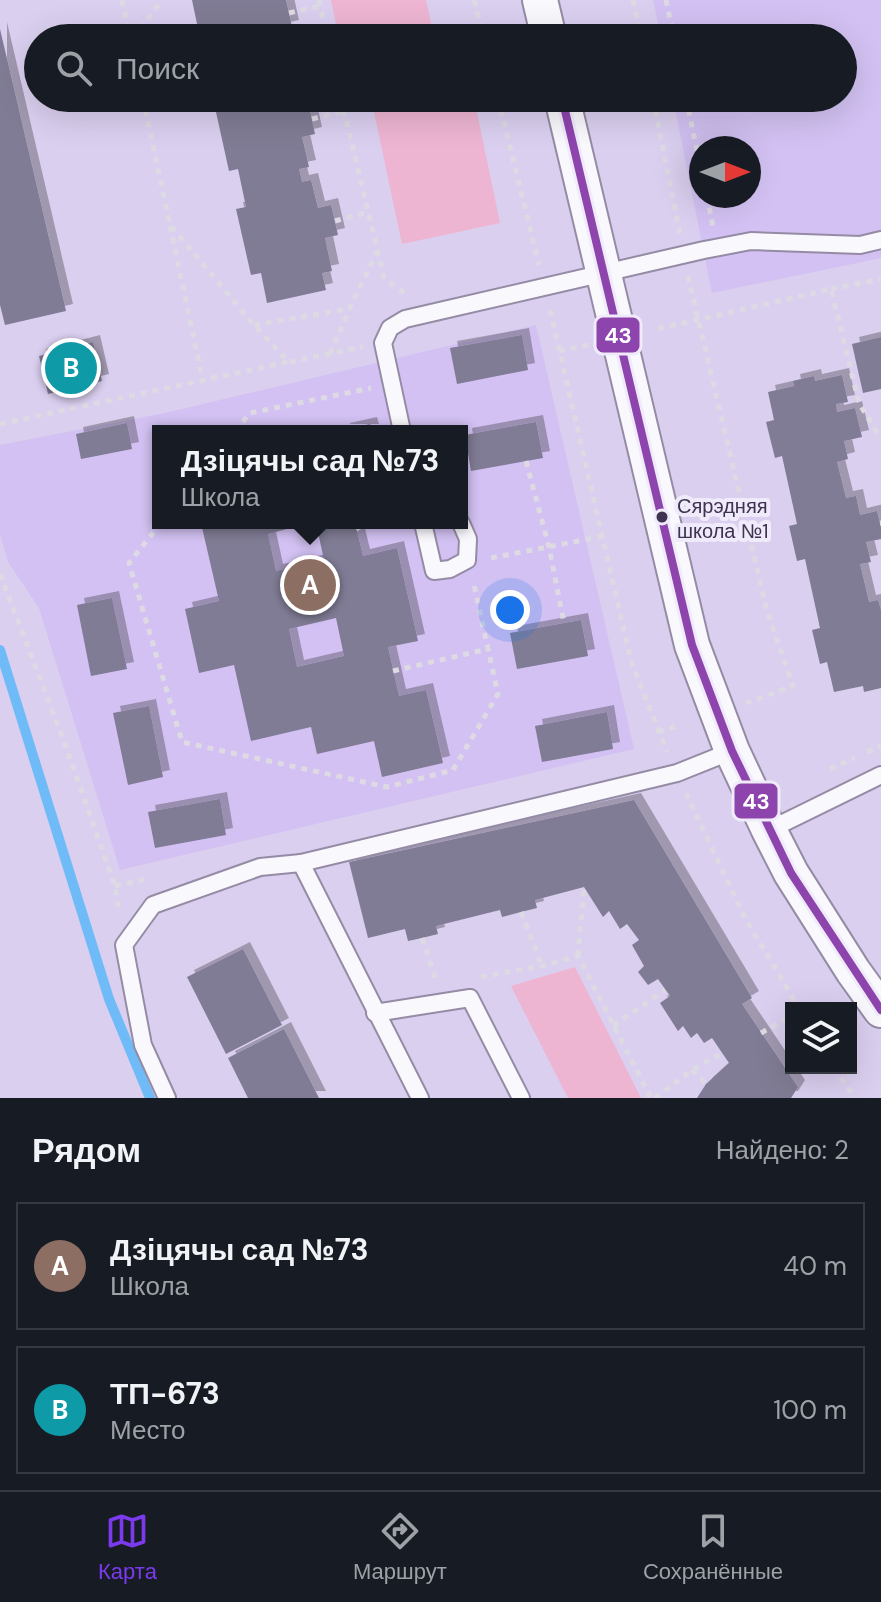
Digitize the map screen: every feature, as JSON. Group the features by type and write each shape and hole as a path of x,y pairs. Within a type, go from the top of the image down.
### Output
{"street":[{"path":"540,0 546,24"},
{"path":"565,112 692,645 732,751 791,873 881,1010"}],"lane":[{"path":"401,425 383,343 390,328 405,319 751,241 860,245 881,240"},
{"path":"424,529 434,571 450,569 467,560 468,539 464,529"},
{"path":"167,1098 143,1045 124,945 153,905 260,867 301,863 677,773 732,751"},
{"path":"769,830 875,778 881,795"},
{"path":"301,863 420,1098"},
{"path":"375,1013 470,998 521,1098"}],"path":[{"path":"122,0 128,24"},
{"path":"142,24 162,0"},
{"path":"474,0 480,24"},
{"path":"633,0 638,24"},
{"path":"666,0 671,24"},
{"path":"289,13 319,3 324,24"},
{"path":"146,112 203,381"},
{"path":"312,119 340,112"},
{"path":"344,112 384,278 432,313"},
{"path":"501,112 604,536 631,661 658,732 744,916 795,1002"},
{"path":"656,112 697,319 767,611 793,686 744,703"},
{"path":"689,112 694,136"},
{"path":"335,221 368,212"},
{"path":"170,225 289,362"},
{"path":"330,354 377,251"},
{"path":"658,329 881,279"},
{"path":"831,289 859,403 881,439"},
{"path":"254,325 349,309"},
{"path":"0,424 383,343"},
{"path":"559,351 589,345"},
{"path":"240,425 250,413 391,384"},
{"path":"859,424 870,421"},
{"path":"526,461 549,547 564,623"},
{"path":"156,529 129,563 182,742 387,787 453,770 498,694 472,577"},
{"path":"485,559 604,536"},
{"path":"0,574 115,886 124,945"},
{"path":"393,671 488,649"},
{"path":"658,732 679,725"},
{"path":"584,887 578,956 653,1098 722,1053"},
{"path":"521,912 542,966"},
{"path":"422,938 437,984"},
{"path":"467,979 542,966 578,956"},
{"path":"613,1026 665,990"},
{"path":"761,1033 785,1019"},
{"path":"692,1070 706,1084"},
{"path":"838,1074 855,1098"}],"shaded area":[{"path":"331,0 426,0 431,24 336,24"},
{"path":"653,0 881,0 881,258 712,293 695,208 761,208 761,136 689,136 689,178 676,112 857,112 857,24 658,24"},
{"path":"374,112 477,112 500,223 402,244"},
{"path":"536,325 634,749 120,870 39,608 8,562 0,534 0,445 165,413"},
{"path":"575,967 641,1098 568,1098 511,986"}],"building":[{"path":"192,0 286,0 291,24 197,24"},
{"path":"0,29 66,311 5,325 0,305"},
{"path":"216,112 310,112 315,134 302,137 309,167 299,169 302,182 311,180 318,208 331,205 338,235 325,238 332,271 322,273 326,290 267,303 261,273 251,275 236,209 246,207 238,169 229,171"},
{"path":"522,335 528,370 457,384 450,348"},
{"path":"881,337 881,389 863,393 852,344"},
{"path":"93,342 102,381 48,394 39,356"},
{"path":"842,375 848,402 836,404 837,412 855,408 862,437 844,441 848,459 837,462 846,498 856,496 860,515 877,511 881,528 881,539 866,542 871,562 860,564 869,602 878,600 881,610 881,688 864,692 863,686 834,692 827,662 820,664 812,630 820,628 805,559 797,561 789,526 797,524 782,456 775,458 766,422 774,420 768,392 794,386 793,381 814,376 815,381"},
{"path":"536,422 543,458 471,471 468,434"},
{"path":"127,423 132,449 81,459 76,434"},
{"path":"202,529 287,529 268,534 276,571 324,560 317,529 356,529 363,556 397,548 418,641 388,647 399,696 426,690 443,763 382,777 374,741 317,754 311,727 251,741 234,665 199,673 185,609 219,601","holes":["336,618 344,656 297,667 289,629"]},
{"path":"112,598 127,669 91,676 77,605"},
{"path":"581,620 588,656 517,669 510,633"},
{"path":"149,706 163,777 128,785 113,713"},
{"path":"607,712 613,749 542,762 535,726"},
{"path":"220,799 226,835 155,848 148,812"},
{"path":"634,800 752,998 742,1004 785,1068 785,1074 789,1074 798,1087 791,1098 697,1098 706,1084 729,1063 712,1038 704,1043 697,1033 691,1038 683,1026 678,1031 660,1003 670,996 658,979 648,985 638,972 644,966 632,945 639,940 627,924 620,929 609,911 603,917 584,887 535,900 537,908 502,917 500,910 436,926 438,934 422,938 408,941 405,929 368,938 349,862"},
{"path":"243,949 282,1025 226,1054 187,977"},
{"path":"284,1029 319,1098 248,1098 228,1058"}],"waterway":[{"path":"0,650 109,999 150,1098"}],"transit line":[{"name":"43","path":"565,112 692,645 732,751 791,873 881,1010"}],"place":[{"name":"ТП-673","path":"71,368"},
{"name":"Сярэдняя школа №1","path":"662,517"},
{"name":"Дзіцячы сад №73","path":"310,585"}]}
